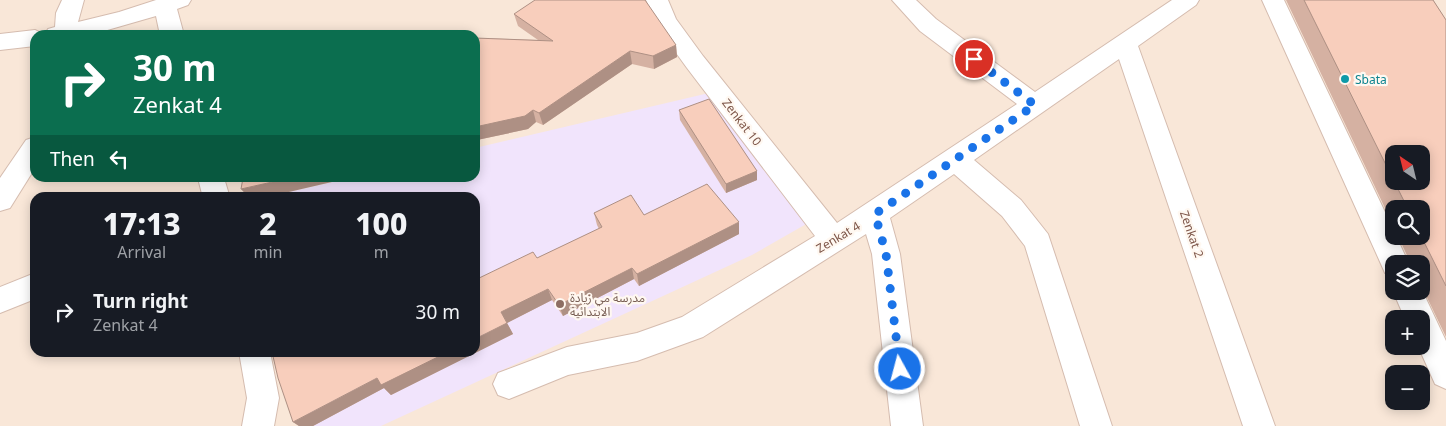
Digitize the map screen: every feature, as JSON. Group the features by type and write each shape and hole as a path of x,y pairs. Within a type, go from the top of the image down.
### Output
{"street":[{"path":"64,30 67,11 74,0"},
{"name":"Zenkat 10","path":"657,0 666,22 695,62 834,240"},
{"path":"903,0 928,25 1035,105"},
{"name":"Zenkat 4","path":"509,384 567,361 636,347 692,326 875,214 1188,0"},
{"path":"1273,0 1391,255"},
{"path":"82,30 172,3 172,30"},
{"path":"0,42 30,39"},
{"name":"Zenkat 2","path":"1125,42 1259,426"},
{"path":"0,200 30,155"},
{"path":"956,160 1017,213 1028,225 1038,242 1096,426"},
{"path":"875,214 886,254 907,426"},
{"path":"0,300 30,288"},
{"path":"1430,339 1446,374"},
{"path":"255,357 262,388 261,418 258,426"}],"shaded area":[{"path":"0,0 1446,0 1446,426 0,426"},
{"name":"مدرسة مي زيادة الابتدائية","path":"709,93 808,223 752,255 381,426 303,426 288,381 443,357 480,357 480,192 289,192 333,182 480,182 480,147"}],"building":[{"path":"535,0 645,0 676,45 653,56 630,51 539,113 533,110 525,116 480,126 480,38 553,41 514,14"},
{"name":"Sbata","path":"1304,0 1433,0 1446,20 1446,286 1426,245 1430,245 1430,200 1404,200 1398,190 1430,190 1430,145 1385,145 1385,163"},
{"path":"709,99 757,171 726,184 679,110"},
{"path":"242,182 272,182 241,189"},
{"path":"707,184 739,222 637,274 632,268 559,305 548,289 501,312 507,323 480,336 480,278 533,252 537,258 602,227 594,213 631,195 644,215"},
{"path":"273,357 438,357 381,385 377,378 293,422"}],"place":[{"name":"Sbata","path":"1345,79"},
{"name":"مدرسة مي زيادة الابتدائية","path":"560,304"}],"route":[{"path":"900,369 886,254 875,214 1035,105 974,59"}]}
